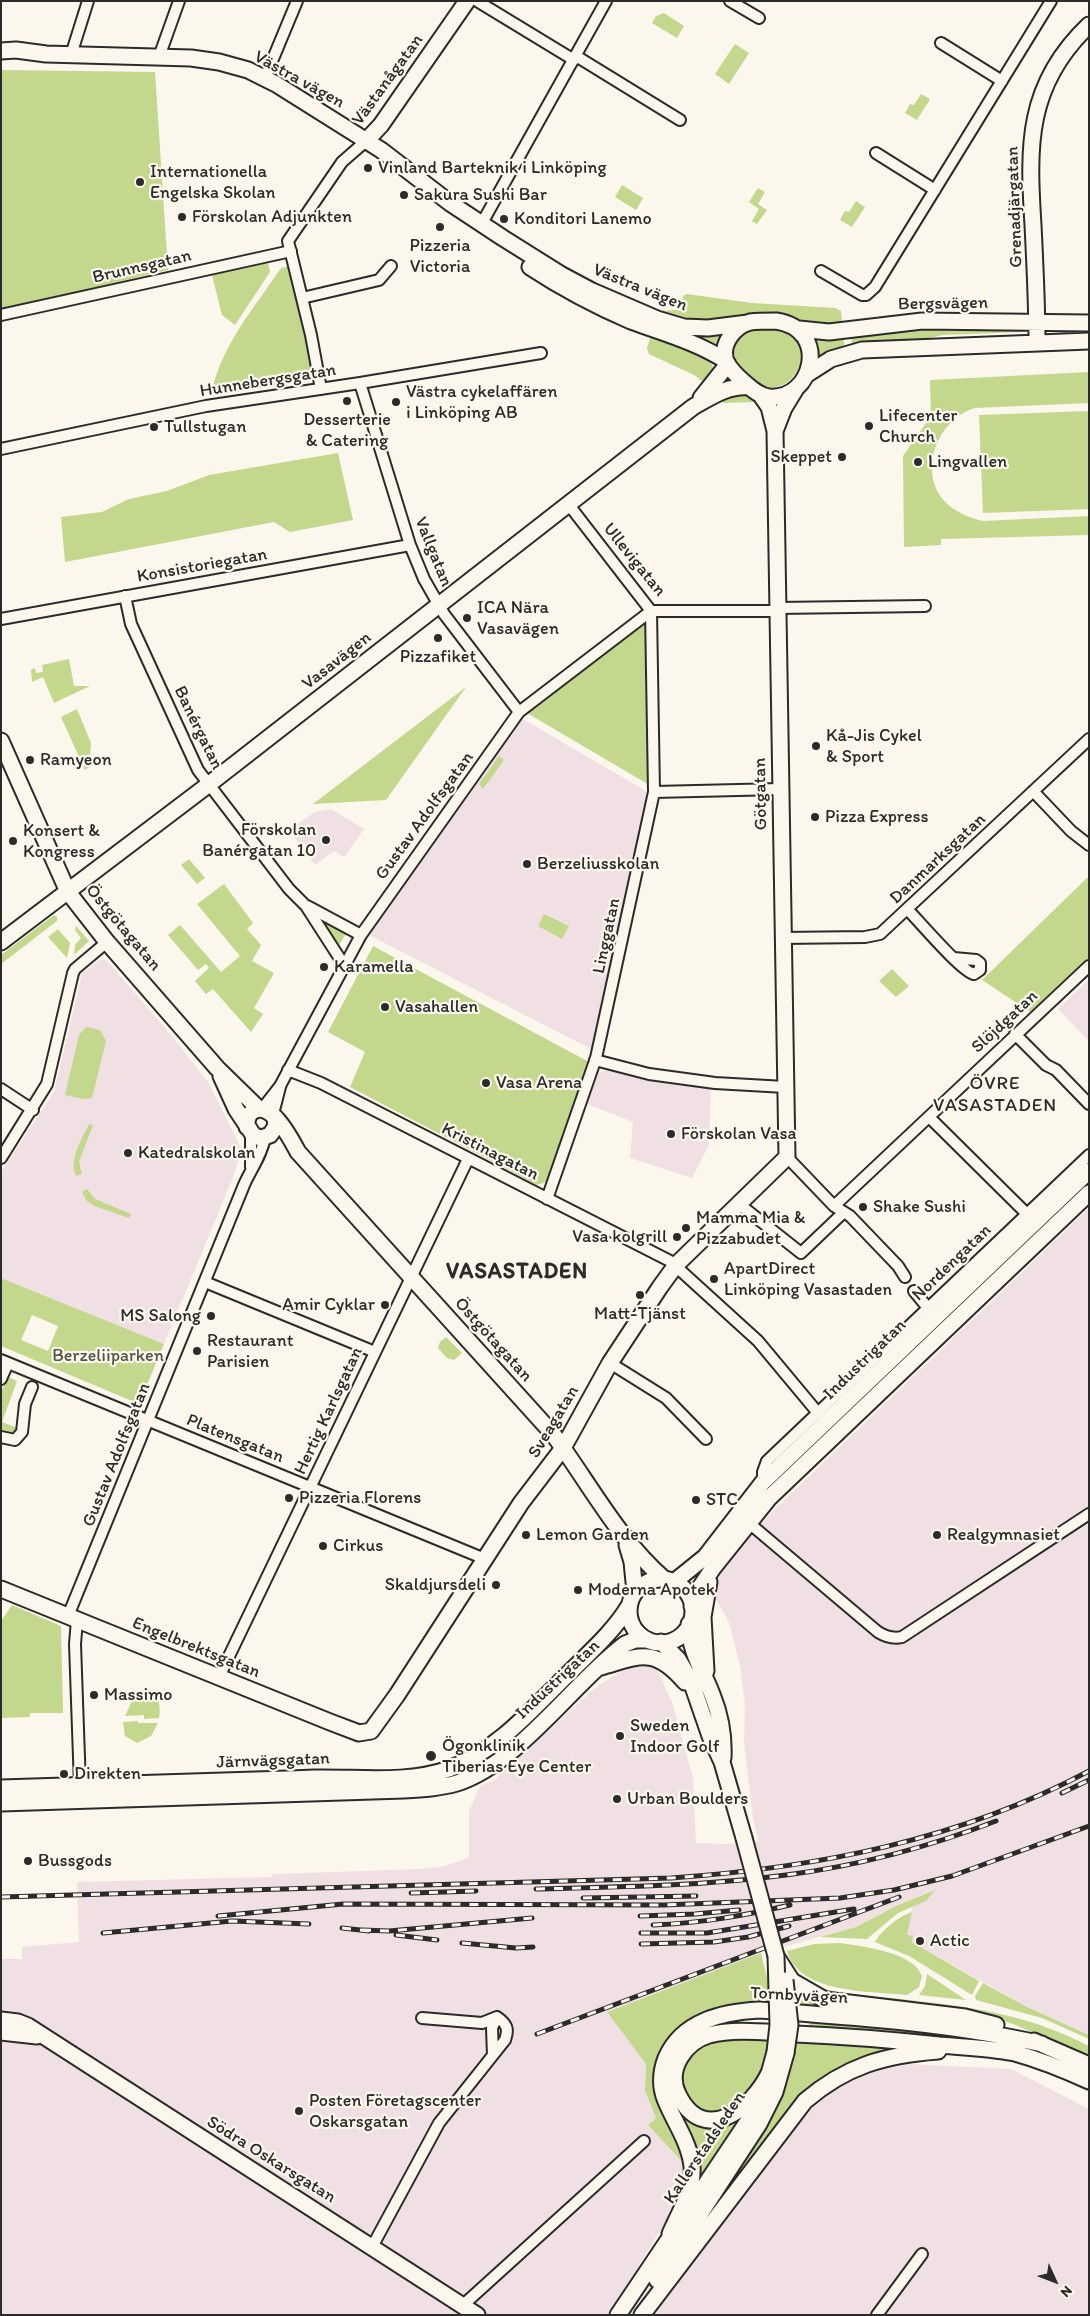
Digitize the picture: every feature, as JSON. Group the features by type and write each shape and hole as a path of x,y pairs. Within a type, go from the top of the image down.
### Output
{"main road":[{"name":"Västanågatan","path":"366,141 381,125 467,1"},
{"name":"Grenadjärgatan","path":"1037,343 1030,173 1032,128 1041,98 1054,69 1071,44 1089,25"},
{"name":"Västra vägen","path":"1,51 16,50 46,54 159,57 220,62 248,70 265,78 366,141 450,203 562,275 592,291 657,319 697,328 748,323"},
{"name":"Västra vägen","path":"1,56 16,58 46,54"},
{"name":"Västra vägen","path":"450,203 478,228 557,285 630,320 702,347 727,363"},
{"path":"803,380 810,355 807,341 799,329 790,324 776,321 748,323 740,326 728,339 725,350 727,363 754,391 771,397 792,392 803,380 831,359 862,350 1089,341"},
{"name":"Bergsvägen","path":"799,329 828,332 922,321 1089,323"},
{"name":"Vasavägen","path":"693,407 727,363"},
{"name":"Götgatan","path":"775,431 789,398 803,380"},
{"name":"Vasavägen","path":"1,942 439,606 693,407 730,388 754,391"},
{"name":"Götgatan","path":"754,391 769,408 775,431 787,1156"},
{"name":"Östgötagatan","path":"1,741 68,892 108,942 217,1068 290,1136 298,1152 526,1404 563,1448 626,1541 669,1581"},
{"name":"Östgötagatan","path":"217,1068 236,1109 249,1130"},
{"path":"267,1113 274,1130 266,1137 257,1137 249,1130 249,1115 267,1113"},
{"name":"Östgötagatan","path":"266,1137 298,1152"},
{"name":"Sveagatan","path":"376,1726 521,1502 563,1448 610,1363 660,1287 676,1266 787,1156"},
{"name":"Industrigatan","path":"669,1581 705,1557 763,1482 1089,1171"},
{"name":"Industrigatan","path":"692,1606 699,1589 769,1498 1089,1193"},
{"name":"Östgötagatan","path":"626,1541 632,1562 632,1599"},
{"path":"706,1680 703,1617 714,1568"},
{"path":"669,1581 688,1594 692,1606 689,1624 681,1635 668,1641 654,1641 635,1629 629,1614 632,1599 645,1583 669,1581"},
{"name":"Engelbrektsgatan","path":"1,1589 359,1733 368,1733 376,1726"},
{"name":"Industrigatan","path":"527,1713 610,1632 632,1599"},
{"name":"Kallerstadsleden","path":"689,1624 692,1648 706,1680 721,1724 722,1762"},
{"name":"Industrigatan","path":"446,1786 472,1777 503,1756 599,1667 630,1642 654,1641"},
{"name":"Kallerstadsleden","path":"635,2315 759,2124 775,2092 790,2006 780,1963 722,1762 684,1668 654,1641"},
{"path":"599,1667 632,1657 643,1655 653,1657 678,1674 696,1696"},
{"name":"Järnvägsgatan","path":"1,1788 417,1777 449,1768 480,1754 527,1713"},
{"name":"Järnvägsgatan","path":"1,1803 404,1790 446,1786"},
{"name":"Tornbyvägen","path":"780,1963 803,1988 825,2000 965,2017 996,2025 1089,2065"},
{"name":"Tornbyvägen","path":"670,2234 687,2197 691,2184 692,2167 683,2135 665,2098 662,2074 669,2051 684,2033 694,2026 720,2015 737,2011 758,2010 927,2025 992,2033 1042,2044"},
{"name":"Södra Oskarsgatan","path":"1,2020 18,2022 44,2037 476,2315"},
{"name":"Södra Oskarsgatan","path":"1,2032 44,2037"},
{"path":"770,2071 761,2088 747,2105 728,2117 719,2119 701,2117 693,2113 685,2106 675,2089 675,2068 687,2048 696,2041 718,2033 819,2035 982,2048 1036,2059 1089,2082"},
{"path":"642,2315 791,2117 805,2101 821,2088 854,2068 890,2057 982,2048"},
{"name":"Kallerstadsleden","path":"618,2315 670,2234 750,2118 763,2096 770,2071 781,2053"}],"street":[{"path":"71,54 88,1"},
{"path":"159,57 179,1"},
{"path":"265,78 297,1"},
{"path":"477,1 680,120"},
{"path":"482,223 606,1"},
{"path":"730,1 758,18"},
{"path":"821,271 862,295 871,292 936,190 1051,1"},
{"path":"941,43 1002,82"},
{"name":"Västanågatan","path":"290,251 288,241 332,176 342,162 366,141"},
{"path":"876,153 936,190"},
{"path":"290,251 321,389"},
{"name":"Brunnsgatan","path":"1,316 290,251"},
{"path":"302,298 379,280 391,266"},
{"name":"Hunnebergsgatan","path":"1,449 206,406 541,353"},
{"name":"Vallgatan","path":"360,383 410,545 424,579 439,606 519,712"},
{"name":"Ullevigatan","path":"569,505 651,611 925,606"},
{"name":"Konsistoriegatan","path":"1,619 410,545"},
{"name":"Banérgatan","path":"125,596 131,624 198,770 289,889 306,906 344,965"},
{"name":"Gustav Adolfsgatan","path":"267,1113 288,1070 361,935 519,712 651,611"},
{"name":"Linggatan","path":"547,1200 596,1060 654,792 651,611"},
{"name":"Danmarksgatan","path":"782,938 873,937 890,927 1089,739"},
{"path":"654,792 780,789"},
{"path":"1033,792 1071,831 1086,840"},
{"name":"Banérgatan","path":"306,906 361,935"},
{"path":"908,910 954,958"},
{"path":"1,1158 33,1110 49,1078 72,974 78,966 108,942"},
{"name":"Slöjdgatan","path":"834,1206 1089,966"},
{"path":"1015,1034 1046,1065 1056,1070 1089,1104"},
{"path":"596,1060 649,1074 715,1083 785,1087"},
{"name":"Kristinagatan","path":"288,1070 321,1083 676,1266 758,1341 818,1413"},
{"path":"1,1089 33,1110"},
{"path":"928,1116 1027,1214"},
{"name":"Gustav Adolfsgatan","path":"249,1130 252,1167"},
{"name":"Gustav Adolfsgatan","path":"80,1786 75,1644 72,1618 148,1421 266,1137"},
{"name":"Nordengatan","path":"763,1482 763,1472 767,1462 1089,1155"},
{"path":"787,1156 834,1206 850,1216 894,1262 905,1277"},
{"name":"Hertig Karlsgatan","path":"218,1677 311,1488 468,1159"},
{"path":"739,1204 801,1253 844,1212"},
{"path":"205,1282 376,1352"},
{"path":"914,1291 928,1308"},
{"path":"1,1379 5,1361"},
{"name":"Platensgatan","path":"5,1361 485,1559"},
{"path":"610,1363 666,1398 706,1439"},
{"path":"1,1437 15,1440 20,1436 25,1404 32,1388"},
{"path":"748,1523 878,1632 890,1638 902,1637 1089,1514"},
{"path":"422,2018 482,2022 497,2017"},
{"path":"493,2055 492,2028 497,2017"},
{"path":"372,2247 439,2123 500,2048 508,2031 505,2023 497,2017"},
{"path":"462,2306 644,2141"},
{"path":"877,2315 922,2254"}],"shaded area":[{"name":"Berzeliusskolan","path":"523,719 649,793 591,1049 369,935"},
{"name":"Förskolan Banérgatan 10","path":"331,809 364,829 344,857 334,851 315,865 289,830 315,812"},
{"name":"Katedralskolan","path":"99,960 105,960 109,963 171,1035 208,1082 242,1150 232,1180 164,1344 1,1278 1,1172 54,1092 82,974"},
{"path":"1089,979 1089,1041 1058,1009"},
{"name":"Förskolan Vasa","path":"606,1069 647,1080 711,1088 709,1145 692,1178 630,1158 633,1122 587,1104 598,1073"},
{"path":"1089,1208 1089,2035 1027,2007 912,1942 907,1935 912,1906 926,1901 934,1890 896,1906 856,1927 761,1953 607,2012 646,2064 645,2091 656,2118 648,2125 686,2166 686,2178 676,2205 637,2268 670,2293 793,2128 824,2097 865,2074 910,2064 1011,2069 1089,2109 1089,2315 1,2315 1,1959 22,1959 22,1947 79,1942 77,1882 272,1877 273,1874 421,1869 441,1867 469,1858 469,1811 480,1786 494,1780 594,1689 636,1661 655,1665 673,1705 693,1779 696,1843 728,1844 758,1841 753,1818 744,1743 745,1705 740,1666 729,1622 712,1592 720,1573 749,1536 778,1506"}],"green space":[{"path":"664,13 684,26 677,38 652,23 656,16"},
{"path":"735,44 749,53 729,84 715,74"},
{"path":"1,70 155,72 168,270 1,310"},
{"path":"921,94 930,99 917,120 905,113 910,104 914,105"},
{"path":"622,185 643,198 636,210 615,197"},
{"path":"758,188 765,192 758,204 767,210 757,224 752,221 759,209 749,202"},
{"path":"856,201 865,207 852,227 840,220 845,211 849,212"},
{"path":"268,263 270,272 235,325 222,315 212,275"},
{"path":"289,266 314,371 309,381 211,396 215,378 222,361 239,329 281,268"},
{"path":"687,294 752,303 835,308 841,311 842,324 822,325 788,316 770,314 693,323 657,313 658,311 677,310 681,307 683,296"},
{"path":"906,327 1024,329 1024,331 943,335 920,340 852,345 851,334"},
{"path":"673,328 722,332 716,347"},
{"path":"774,328 791,335 800,346 801,359 797,371 788,382 776,387 762,386 747,375 739,364 734,355 734,347 737,340 751,331"},
{"path":"651,335 709,358 713,367 707,384 694,375 649,354 647,348"},
{"path":"843,336 845,347 819,358 817,357 815,337"},
{"name":"Lingvallen","path":"1089,372 1089,403 975,408 954,419 939,438 932,462 932,474 938,493 948,505 969,517 984,521 1089,516 1089,535 941,539 941,545 904,547 903,456 931,416 930,380"},
{"path":"744,393 757,402 724,403 719,400 725,394"},
{"path":"1089,411 1089,509 983,513 979,415"},
{"path":"338,453 353,520 290,532 274,522 65,562 61,517 102,512 129,499 167,491 209,475"},
{"path":"648,621 647,708 651,786 527,713"},
{"path":"69,659 74,686 90,686 54,703 43,677 32,682 31,670 35,668 36,673 43,672 42,665"},
{"path":"466,687 386,800 313,804"},
{"path":"77,709 91,743 89,767 85,770 61,717"},
{"path":"499,756 504,760 483,789 479,784"},
{"path":"189,859 205,878 197,884 181,865"},
{"path":"1089,876 1089,960 1032,1013 982,980"},
{"path":"224,884 253,923 247,929 261,945 252,961 274,973 254,1008 263,1014 251,1032 213,989 206,994 195,981 209,968 206,964 198,970 168,935 180,925 221,972 240,956 197,904"},
{"path":"316,912 346,934 339,945 313,913"},
{"path":"544,914 569,926 562,939 538,926"},
{"path":"54,915 57,917 57,921 1,964 1,955"},
{"path":"76,926 89,941 74,955 75,945 81,938 75,930"},
{"path":"58,929 70,943 67,958 48,937"},
{"name":"Vasa Arena","path":"373,946 589,1062 546,1182 537,1185 350,1087 365,1052 328,1032"},
{"path":"892,969 909,986 896,997 879,981"},
{"path":"86,1027 100,1030 106,1041 92,1098 83,1099 65,1095 79,1035"},
{"path":"89,1124 93,1125 79,1162 82,1174 76,1176 74,1169 75,1156"},
{"path":"87,1189 95,1199 131,1214 129,1218 94,1206 86,1200 82,1192"},
{"name":"Berzeliiparken","path":"1,1278 164,1344 139,1404 1,1346","holes":["32,1315 58,1326 48,1351 21,1340"]},
{"path":"446,1337 462,1353 454,1360 447,1358 438,1348 440,1342"},
{"path":"8,1377 17,1381 2,1422 15,1427 14,1435 1,1432 1,1392"},
{"path":"12,1605 61,1626 63,1713 30,1713 30,1717 1,1718 1,1621"},
{"path":"612,1635 618,1641 528,1726 526,1724"},
{"path":"146,1692 151,1693 157,1698 160,1710 159,1718 144,1719 144,1715 125,1716 133,1699"},
{"path":"138,1721 138,1723 158,1723 151,1736 137,1743 125,1736 123,1722"},
{"path":"935,1890 926,1901 898,1913 867,1939 820,1937 856,1927 896,1906"},
{"path":"912,1912 907,1935 913,1936 912,1942 979,1981 972,1995 909,1956 875,1942 891,1924"},
{"path":"839,1943 886,1952 909,1961 922,1976 919,1987 907,1995 838,1988 820,1983 806,1975 794,1965 787,1951 814,1944"},
{"path":"761,1953 770,1990 771,2003 746,2004 678,2030 663,2048 686,2166 648,2125 656,2118 645,2091 646,2064 607,2012"},
{"path":"927,1974 966,2000 919,1995 925,1986"},
{"path":"983,1983 1027,2007 1089,2035 1089,2039 1042,2018 976,2000 975,1996"},
{"path":"817,1987 848,1994 927,2002 997,2013 1042,2026 1089,2046 1089,2057 1013,2024 991,2017 826,1994"},
{"path":"794,1989 870,2011 795,2004"},
{"path":"810,2019 961,2033 991,2038 1049,2054 1048,2056 1019,2048 959,2038 809,2029"},
{"path":"725,2037 769,2037 761,2073 748,2095 740,2103 730,2110 718,2114 710,2114 702,2111 688,2100 680,2075 683,2065 698,2047 709,2040"},
{"path":"794,2041 924,2048 878,2054 834,2072 654,2295"},
{"path":"681,2109 733,2121 738,2124 701,2181 697,2178 677,2111"}],"railway":[{"path":"1,1897 671,1878 779,1867 886,1847 938,1833 1040,1795 1089,1771"},
{"path":"1062,1793 1089,1780"},
{"path":"536,1889 693,1884 755,1879 813,1871 866,1861 919,1847 996,1821"},
{"path":"218,1916 343,1904 664,1905 840,1898 894,1890 952,1876 1089,1826"},
{"path":"411,1893 476,1891"},
{"path":"583,1898 696,1896"},
{"path":"537,2034 899,1897"},
{"path":"653,1925 689,1923 790,1905"},
{"path":"641,1933 707,1933 854,1909"},
{"path":"640,1916 739,1910"},
{"path":"362,1930 389,1931 532,1918"},
{"path":"103,1933 232,1921 309,1924"},
{"path":"641,1944 714,1942 748,1937 789,1926"},
{"path":"342,1928 369,1931"},
{"path":"396,1935 437,1940"},
{"path":"462,1943 516,1948 533,1947"}],"place":[{"name":"Vinland Barteknik i Linköping","path":"368,168"},
{"name":"Internationella Engelska Skolan","path":"140,182"},
{"name":"Sakura Sushi Bar","path":"404,195"},
{"name":"Förskolan Adjunkten","path":"182,217"},
{"name":"Konditori Lanemo","path":"504,219"},
{"name":"Pizzeria Victoria","path":"440,227"},
{"name":"Desserterie & Catering","path":"347,401"},
{"name":"Västra cykelaffären i Linköping AB","path":"396,402"},
{"name":"Lifecenter Church","path":"869,426"},
{"name":"Tullstugan","path":"154,427"},
{"name":"Skeppet","path":"842,457"},
{"name":"Lingvallen","path":"918,462"},
{"name":"ICA Nära Vasavägen","path":"467,618"},
{"name":"Pizzafiket","path":"438,638"},
{"name":"Kå-Jis Cykel & Sport","path":"816,746"},
{"name":"Ramyeon","path":"30,760"},
{"name":"Pizza Express","path":"815,817"},
{"name":"Förskolan Banérgatan 10","path":"326,840"},
{"name":"Konsert & Kongress","path":"13,841"},
{"name":"Berzeliusskolan","path":"527,864"},
{"name":"Karamella","path":"324,967"},
{"name":"Vasahallen","path":"385,1007"},
{"name":"Vasa Arena","path":"486,1083"},
{"name":"Förskolan Vasa","path":"671,1134"},
{"name":"Katedralskolan","path":"128,1153"},
{"name":"Shake Sushi","path":"863,1207"},
{"name":"Mamma Mia & Pizzabudet","path":"686,1228"},
{"name":"Vasa kolgrill","path":"677,1237"},
{"name":"ApartDirect Linköping Vasastaden","path":"714,1279"},
{"name":"Matt-Tjänst","path":"640,1295"},
{"name":"Amir Cyklar","path":"385,1305"},
{"name":"MS Salong","path":"211,1316"},
{"name":"Restaurant Parisien","path":"197,1351"},
{"name":"Pizzeria Florens","path":"289,1498"},
{"name":"STC","path":"696,1500"},
{"name":"Lemon Garden","path":"526,1535"},
{"name":"Realgymnasiet","path":"937,1535"},
{"name":"Cirkus","path":"323,1546"},
{"name":"Skaldjursdeli","path":"496,1585"},
{"name":"Moderna Apotek","path":"578,1590"},
{"name":"Massimo","path":"94,1695"},
{"name":"Sweden Indoor Golf","path":"620,1736"},
{"name":"Ögonklinik Tiberias Eye Center","path":"431,1756"},
{"name":"Direkten","path":"64,1774"},
{"name":"Urban Boulders","path":"617,1799"},
{"name":"Bussgods","path":"28,1861"},
{"name":"Actic","path":"920,1941"},
{"name":"Posten Företagscenter Oskarsgatan","path":"299,2111"}],"district":[{"name":"ÖVRE VASASTADEN","path":"995,1095"},
{"name":"VASASTADEN","path":"517,1272"}]}
